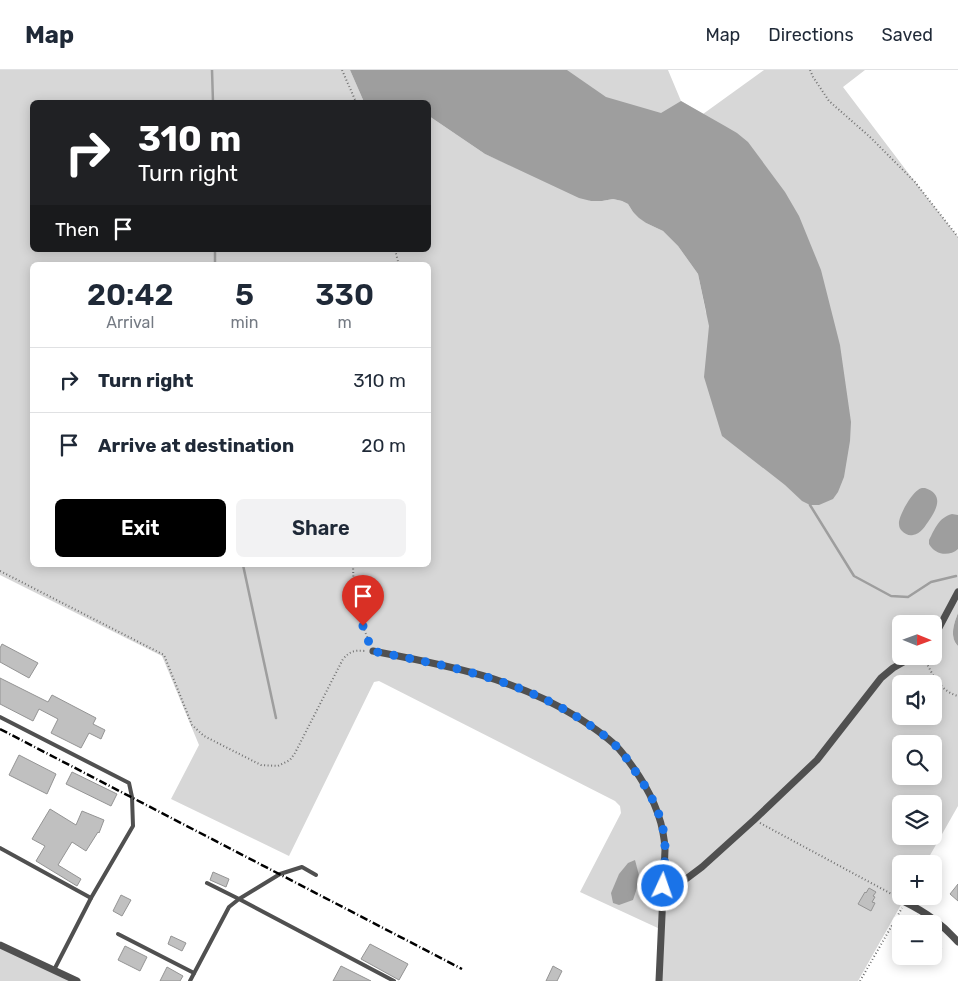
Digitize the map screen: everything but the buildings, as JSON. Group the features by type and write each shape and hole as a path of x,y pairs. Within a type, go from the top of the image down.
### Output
{"street":[{"path":"942,622 958,592"},
{"path":"372,651 445,665 529,691 554,703 589,725 619,749 632,765 651,796 663,830 659,981"},
{"path":"662,896 697,870 818,760 881,678 898,665"},
{"path":"911,905 926,913 947,929 958,942"},
{"path":"1,944 76,981"}],"lane":[{"path":"0,717 129,782 132,797 133,826 91,898 54,970"},
{"path":"0,848 91,898"},
{"path":"190,981 228,907 280,874 302,868 316,874"},
{"path":"207,883 394,981"},
{"path":"118,934 194,973"}],"path":[{"path":"342,70 355,100"},
{"path":"810,70 828,101 870,136 915,182 958,237"},
{"path":"0,571 164,655 192,726 204,736 261,765 278,766 290,760 295,753 343,659 348,653 355,650 372,651 354,598 353,567"},
{"path":"928,665 943,689 958,696"},
{"path":"754,820 892,894"},
{"path":"860,981 904,905"}],"shaded area":[{"path":"0,70 350,70 363,100 30,100 30,252 431,252 431,117 485,154 591,201 613,199 628,204 633,212 646,223 663,231 678,246 698,274 706,313 767,268 482,70 668,70 681,101 703,114 764,70 865,70 843,87 958,237 958,613 953,634 958,646 958,806 942,834 942,795 892,795 892,845 936,845 930,855 892,855 892,905 901,905 895,915 892,915 892,921 858,981 659,981 660,929 580,892 621,813 620,806 615,801 379,681 374,682 289,856 171,799 199,745 162,656 0,575"},
{"path":"350,70 567,70 606,97 661,113 681,101 737,133 748,142 785,192 799,216 821,270 840,345 851,422 844,477 833,499 819,505 810,505 802,501 785,485 722,436 704,377 709,326 698,274 678,246 663,231 639,218 628,204 622,201 613,199 591,201 579,198 485,154 431,117 431,100 363,100"},
{"path":"925,488 937,497 937,506 921,531 913,535 907,534 899,527 899,521 905,506 915,492"},
{"path":"952,514 958,515 958,549 946,554 938,553 929,544 929,540 940,521"},
{"path":"958,613 958,646 953,634"},
{"path":"635,860 640,879 633,900 619,905 613,903 611,893 619,874 628,863"},
{"path":"0,945 77,981 0,981"}],"waterway":[{"path":"212,70 213,100"},
{"path":"215,252 215,262"},
{"path":"810,502 810,505 854,576 891,596 908,597 931,582 956,576"},
{"path":"243,567 276,718"}],"railway":[{"path":"0,729 462,969"}],"route":[{"path":"363,626 372,651 445,665 529,691 554,703 589,725 619,749 644,783 661,820 665,850 663,886"}]}
